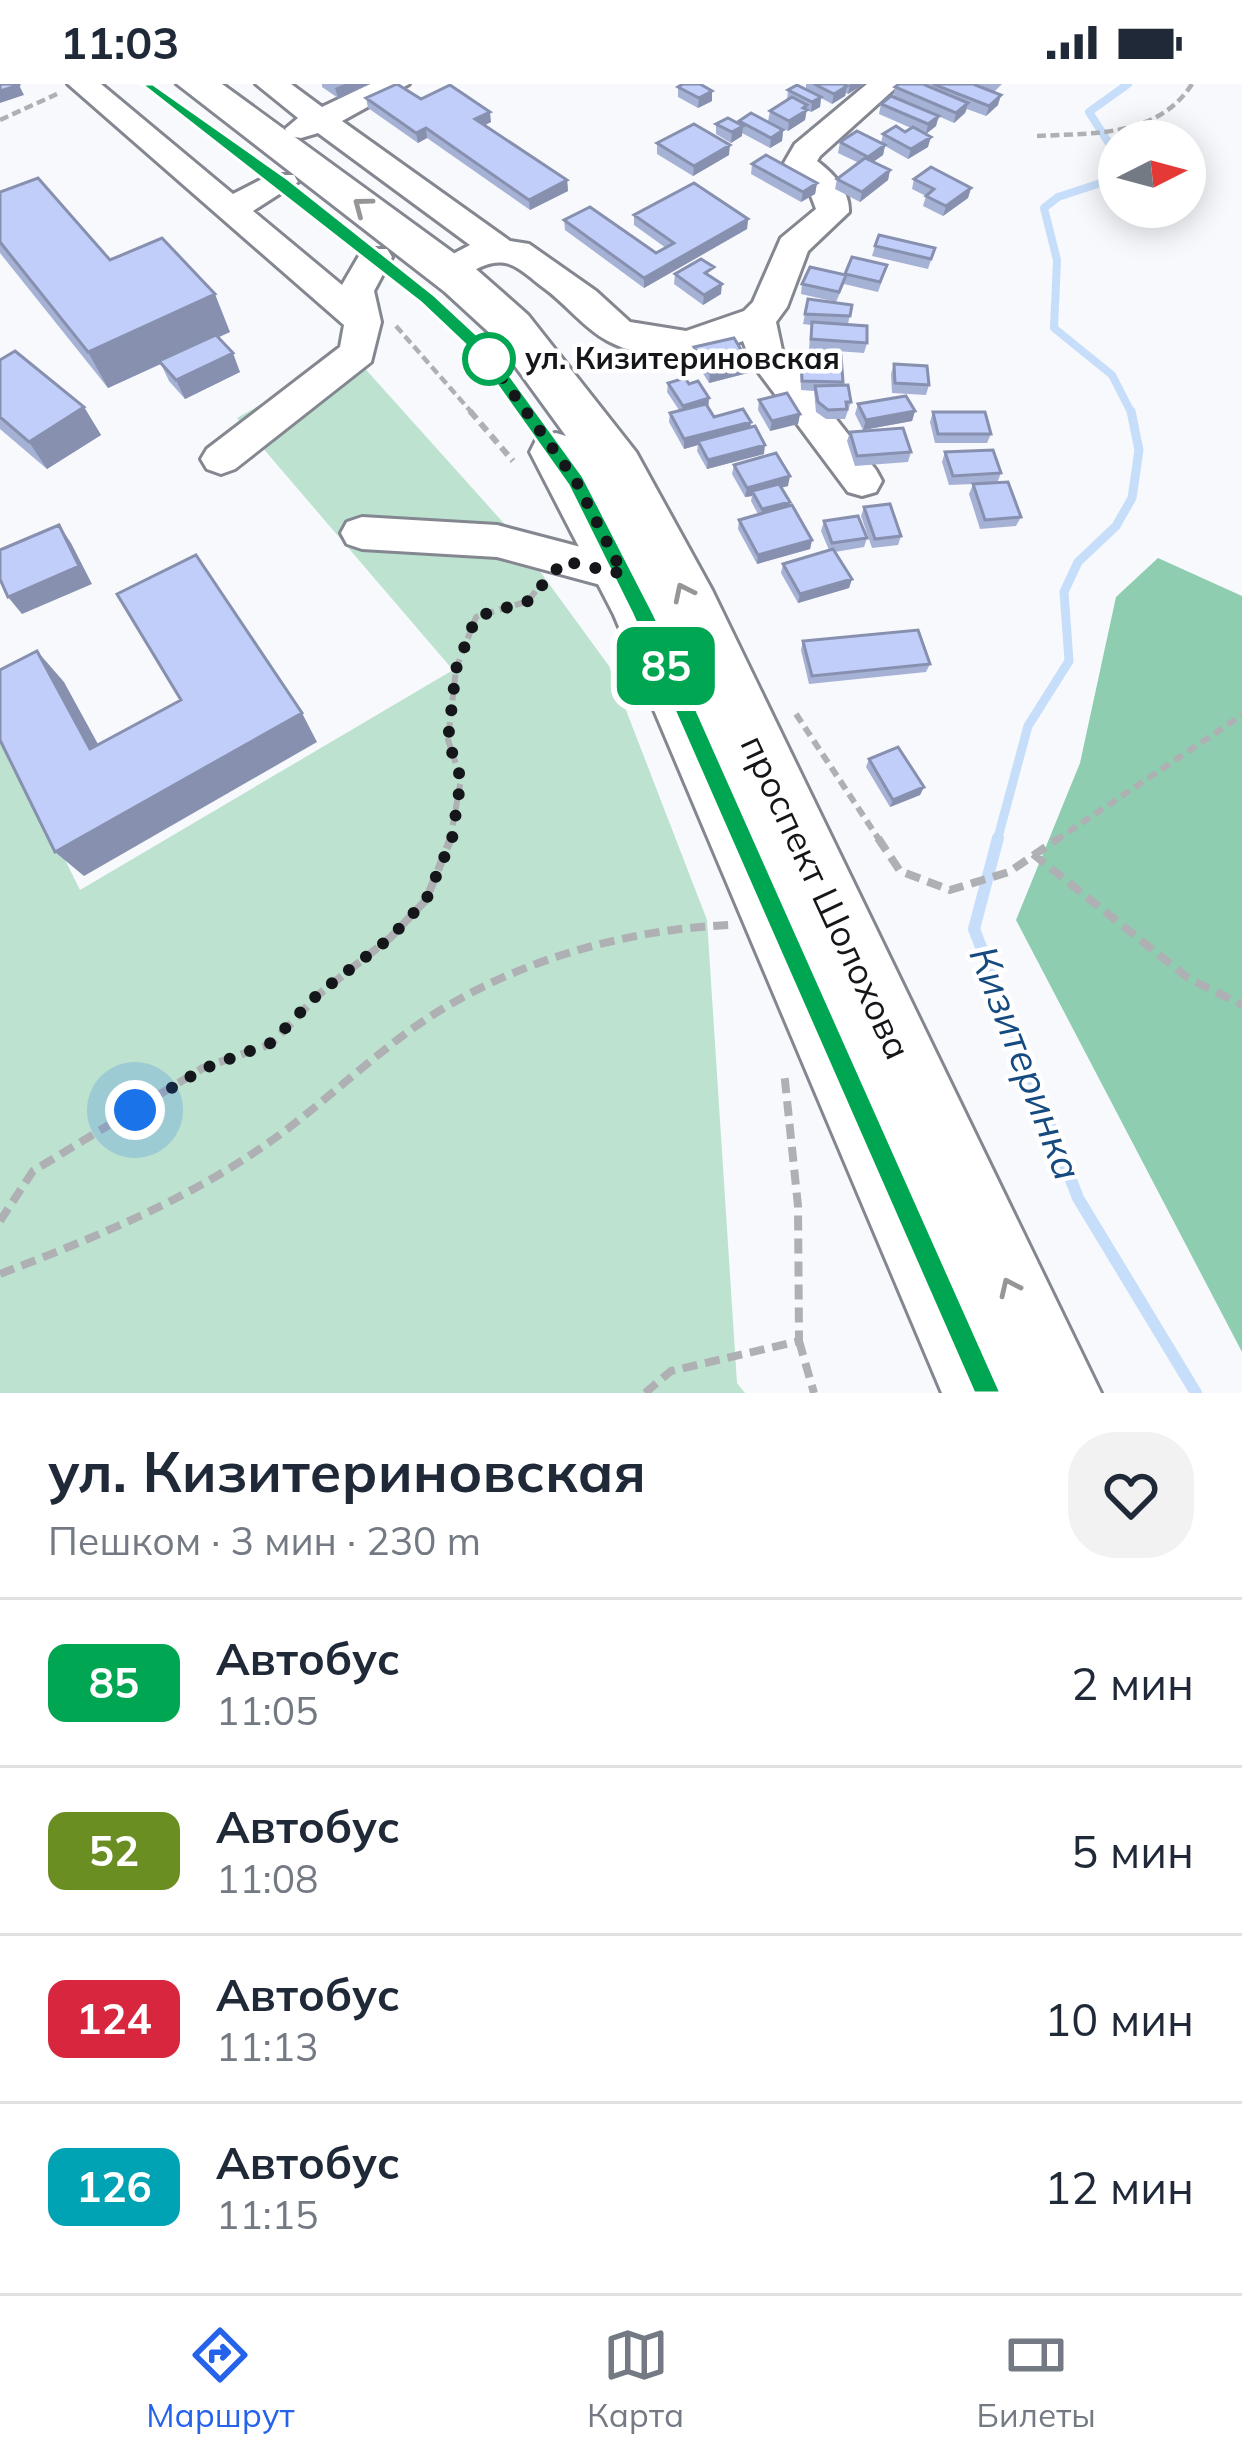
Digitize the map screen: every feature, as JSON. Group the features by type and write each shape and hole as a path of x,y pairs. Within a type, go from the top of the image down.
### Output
{"main road":[{"name":"проспект Шолохова","path":"180,90 280,161 473,261 511,326 616,466 683,590 1058,1393"},
{"name":"проспект Шолохова","path":"280,161 365,290 482,350 576,481 623,574 985,1393"}],"street":[{"path":"271,84 322,119 473,261 517,252 583,299 617,331 638,339 686,344 725,335 757,320 769,307 793,246 832,212 833,201 820,179 800,163 806,151 885,84"},
{"path":"230,208 322,119 394,84"},
{"path":"70,88 230,208 365,290 358,353 221,459"},
{"path":"757,320 764,353 862,481"},
{"path":"362,533 497,542 623,574"}],"path":[{"path":"1037,136 1145,124 1175,110 1192,84"},
{"path":"0,120 70,88"},
{"path":"365,290 520,470"},
{"path":"0,1222 33,1171 203,1069 271,1043 317,995 390,938 426,900 452,839 461,779 448,740 456,669 476,617 528,601 564,561"},
{"path":"787,700 899,871 950,890 1009,872 1242,715"},
{"path":"1033,854 1188,978 1242,1005"},
{"path":"0,1274 90,1240 255,1152 328,1092 459,998 571,954 685,925 733,926"},
{"path":"781,1055 799,1192 803,1257 799,1341 814,1393"},
{"path":"645,1393 670,1371 799,1341"}],"green space":[{"path":"351,353 509,529 609,666 707,920 737,1383 745,1393 0,1393 0,728 80,890 453,670 237,418"},
{"path":"1158,558 1242,596 1242,1352 1016,920 1080,763 1116,597"}],"building":[{"path":"397,84 421,99 450,85 490,112 475,119 567,180 529,200 426,128 416,133 366,98"},
{"path":"700,84 712,91 699,98 678,87"},
{"path":"814,84 843,84 847,86 834,94"},
{"path":"923,84 968,103 956,113 895,87"},
{"path":"933,84 973,84 1001,95 989,106"},
{"path":"797,85 821,97 812,102 788,90"},
{"path":"891,96 939,116 928,124 881,104"},
{"path":"792,97 807,105 803,108 807,110 789,121 770,111"},
{"path":"751,113 783,130 771,138 739,121"},
{"path":"728,118 743,126 732,132 716,124"},
{"path":"694,124 730,145 694,166 657,143"},
{"path":"896,126 905,132 913,127 931,137 911,149 883,134"},
{"path":"857,131 885,145 868,157 840,142"},
{"path":"766,155 817,183 803,192 752,164"},
{"path":"865,158 890,170 862,192 837,179"},
{"path":"931,167 971,188 946,206 926,196 934,189 914,179"},
{"path":"38,178 110,260 162,238 215,294 88,352 0,242 0,192"},
{"path":"694,183 748,219 644,278 564,220 590,207 656,253 674,243 634,215"},
{"path":"879,235 935,248 931,259 875,246"},
{"path":"852,257 887,265 880,282 845,274"},
{"path":"701,259 714,267 705,273 722,284 704,295 675,274"},
{"path":"810,267 846,275 839,292 802,284"},
{"path":"808,299 852,305 850,316 805,314"},
{"path":"812,322 867,326 867,343 811,339"},
{"path":"216,335 233,353 176,380 159,361"},
{"path":"734,338 749,363 710,373 694,347"},
{"path":"15,351 84,407 29,442 0,417 0,360"},
{"path":"801,353 841,355 843,382 802,381"},
{"path":"894,364 927,366 929,385 895,383"},
{"path":"685,378 689,384 698,381 709,398 683,406 668,383"},
{"path":"848,385 851,402 846,402 847,409 828,410 818,402 815,386"},
{"path":"787,393 800,414 772,421 759,400"},
{"path":"906,396 915,411 866,420 858,404"},
{"path":"706,404 714,417 743,409 751,422 684,439 670,413"},
{"path":"933,412 985,412 991,434 938,434"},
{"path":"755,426 765,445 708,460 698,441"},
{"path":"903,428 911,452 857,456 850,432"},
{"path":"993,450 1001,473 953,476 945,452"},
{"path":"776,453 790,476 747,488 734,465"},
{"path":"1008,482 1021,517 985,520 973,484"},
{"path":"779,484 790,502 762,509 752,491"},
{"path":"890,504 901,536 875,539 864,507"},
{"path":"792,505 812,540 758,555 739,520"},
{"path":"858,516 867,538 832,543 824,521"},
{"path":"59,525 79,566 8,597 0,579 0,550"},
{"path":"833,549 852,579 800,594 783,564"},
{"path":"196,555 302,713 55,852 0,740 0,670 37,651 90,749 181,700 117,594"},
{"path":"918,630 930,664 812,676 803,641"},
{"path":"898,747 924,787 893,800 869,759"}],"waterway":[{"name":"Кизитеринка","path":"1098,126 1089,112 1128,84"},
{"name":"Кизитеринка","path":"1098,184 1058,197 1044,208 1057,260 1054,328 1112,375 1131,413"},
{"name":"Кизитеринка","path":"997,841 1028,726 1069,661 1064,592 1078,562 1116,526 1132,498 1139,450 1131,413"},
{"name":"Кизитеринка","path":"998,838 974,929 1078,1198 1196,1393"}],"bus line":[{"name":"85","path":"148,84 283,182 427,298 482,350 576,481 643,614 985,1393"}],"place":[{"name":"ул. Кизитериновская","path":"489,359"}],"route":[{"path":"135,1110 203,1069 271,1043 317,995 390,938 426,900 452,839 461,779 448,740 456,669 476,617 528,601 564,561 623,574 576,481 482,350 489,359"}]}
